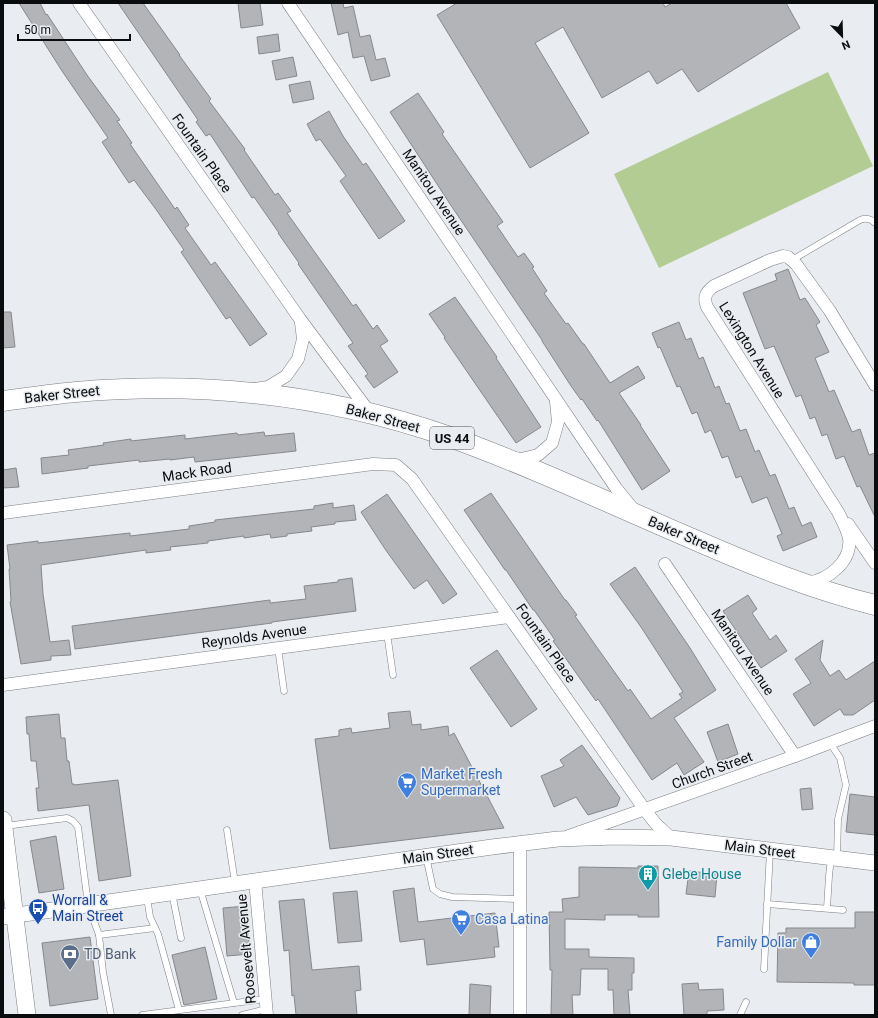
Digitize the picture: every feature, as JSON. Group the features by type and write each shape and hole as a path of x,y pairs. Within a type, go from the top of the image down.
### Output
{"highway":[{"name":"Baker Street","path":"3,401 76,392 130,389 184,389 237,391 290,397 370,413 422,428 498,456 765,570 799,583 875,605"}],"main road":[{"path":"3,823 9,916 27,1015"}],"street":[{"name":"Fountain Place","path":"79,3 300,320 370,413"},
{"name":"Manitou Avenue","path":"288,3 555,399 616,488 639,516"},
{"name":"Lexington Avenue","path":"796,264 788,257 783,256 714,286 705,295 704,300 846,527 849,537 849,546 847,555 837,569 823,579 799,583"},
{"path":"796,264 830,311 873,377"},
{"name":"Fountain Place","path":"237,391 268,387 286,376 298,359 303,339 300,320"},
{"name":"Manitou Avenue","path":"498,456 520,459 538,455 552,442 558,422 555,399"},
{"name":"Mack Road","path":"3,513 373,464 396,465"},
{"name":"Fountain Place","path":"396,465 412,478 645,810 656,824 671,838"},
{"name":"Lexington Avenue","path":"838,512 862,543 875,563"},
{"name":"Manitou Avenue","path":"665,564 795,756"},
{"name":"Reynolds Avenue","path":"3,685 509,617"},
{"name":"Church Street","path":"558,839 645,810 874,728"},
{"name":"Main Street","path":"9,916 426,856 558,839 616,837 671,838 875,863"},
{"path":"520,843 520,1015"},
{"name":"Roosevelt Avenue","path":"255,880 266,1008"}],"lane":[{"path":"796,264 860,220 870,219 875,223"},
{"path":"387,633 393,675"},
{"path":"278,648 284,691"},
{"path":"827,908 829,876 834,858 838,819 846,785 840,758 830,743"},
{"path":"3,823 67,818 73,821 78,827 88,904 99,935 103,972 112,1015"},
{"path":"227,830 234,883"},
{"path":"764,969 770,850"},
{"path":"426,856 433,889 440,894 452,897 520,899"},
{"path":"200,888 234,1003"},
{"path":"172,892 181,938"},
{"path":"147,896 150,917 155,928 179,1010"},
{"path":"767,904 843,910"},
{"path":"99,935 155,928"},
{"path":"740,1015 746,1002"},
{"path":"142,1015 234,1003 266,1008"},
{"path":"242,1015 266,1008"}],"green space":[{"path":"828,72 873,166 659,268 614,174"}],"building":[{"path":"19,3 40,3 46,15 47,14 87,75 120,120 117,121 132,143 130,144 175,209 177,207 189,225 185,228 211,265 215,262 267,334 250,346 230,317 226,319 181,252 184,250 155,208 134,180 129,183 117,165 102,142 108,138 62,71"},
{"path":"118,3 143,3 211,99 209,101 245,149 244,150 275,195 278,193 291,211 287,213 353,306 356,304 373,329 377,325 388,341 380,346 398,372 374,388 365,376 368,374 348,346 353,343 254,197 252,198 210,134 206,136 196,122 198,120"},
{"path":"238,3 260,3 263,25 241,28"},
{"path":"331,3 343,3 344,8 353,6 360,37 370,35 376,60 385,58 390,76 371,81 364,56 353,58 348,32 338,35"},
{"path":"457,3 663,3 665,7 672,3 786,3 800,28 698,92 682,69 657,84 649,71 602,98 563,27 535,43 589,133 530,168 437,15"},
{"path":"278,34 280,51 259,54 257,37"},
{"path":"293,57 297,76 276,80 272,61"},
{"path":"310,81 314,99 293,103 289,85"},
{"path":"418,93 444,132 442,134 503,222 497,226 518,257 524,253 534,267 532,268 547,291 544,293 566,324 568,323 584,344 610,383 638,366 645,378 619,393 670,471 642,490 598,420 597,421 571,386 390,112"},
{"path":"329,111 343,136 363,165 366,163 405,221 379,239 340,181 346,176 320,139 316,141 307,124"},
{"path":"788,269 800,300 805,298 820,322 816,325 829,352 815,358 829,392 834,390 852,432 860,429 869,455 875,453 875,517 860,486 857,487 844,456 836,459 827,434 822,436 815,417 810,419 801,395 796,397 774,346 765,349 743,293 777,280 775,274"},
{"path":"455,297 497,357 496,358 541,427 516,443 429,314"},
{"path":"3,312 11,312 15,347 3,348"},
{"path":"679,322 686,340 691,338 699,359 703,357 715,388 719,386 726,404 729,403 740,431 746,429 755,452 759,450 770,476 775,474 789,509 794,507 802,526 811,522 817,537 783,551 777,536 782,534 767,497 752,503 741,476 736,478 728,456 722,458 711,430 705,433 697,412 692,414 680,386 677,387 660,347 658,348 652,333"},
{"path":"264,432 265,436 294,433 296,451 195,462 194,457 139,462 139,460 88,466 88,468 42,474 41,458 69,455 68,450 104,445 103,443 131,439 131,441 185,435 185,439 237,433 238,435"},
{"path":"16,468 19,487 3,488 3,470"},
{"path":"491,493 577,615 575,616 596,646 628,691 630,689 651,719 682,698 679,694 683,692 641,627 610,584 635,567 690,648 716,690 674,718 704,762 684,775 677,763 652,780 598,699 596,701 553,641 555,640 464,510"},
{"path":"387,494 457,594 443,604 427,580 414,589 385,549 361,512"},
{"path":"333,503 333,508 354,505 356,520 335,522 335,524 311,527 312,531 287,534 287,536 271,538 270,534 244,538 244,536 208,541 208,543 170,547 171,550 146,553 146,550 41,565 43,594 50,642 69,640 71,655 51,656 51,660 21,664 10,602 10,569 7,545 130,533 130,536 189,529 189,526 215,522 215,520 314,509 314,506"},
{"path":"352,578 356,611 75,649 72,626 270,600 270,603 306,599 304,586 338,582 338,580"},
{"path":"748,595 757,609 752,613 770,640 776,635 787,651 761,668 723,611"},
{"path":"823,640 820,660 830,676 839,670 846,680 875,661 875,700 853,715 844,715 840,709 814,726 793,694 811,683 795,659"},
{"path":"497,650 537,709 511,727 470,668"},
{"name":"Market Fresh Supermarket","path":"410,711 412,725 421,724 421,730 448,726 449,736 454,733 504,828 330,849 315,739 339,736 339,730 351,728 352,733 390,728 388,713"},
{"path":"59,714 61,738 65,738 67,761 69,761 72,784 118,780 131,876 99,881 89,805 38,811 36,788 39,788 36,761 31,761 26,717"},
{"path":"728,724 738,754 718,762 707,732"},
{"path":"582,745 620,798 617,806 588,815 576,797 554,807 541,776 564,766 560,760"},
{"path":"811,788 813,809 802,810 800,789"},
{"path":"850,794 875,797 875,835 846,832"},
{"path":"56,836 64,889 39,893 30,841"},
{"path":"638,866 658,866 659,917 638,917 638,915 605,915 605,920 565,919 565,949 589,949 589,957 634,958 632,990 628,990 630,1015 614,1015 613,990 608,990 608,969 581,969 580,995 572,995 573,1015 551,1015 552,970 550,970 549,912 563,912 562,899 579,897 579,867 638,868"},
{"path":"689,871 717,874 715,897 686,894"},
{"name":"Casa Latina","path":"414,888 418,922 495,913 499,947 494,947 495,957 427,965 424,939 400,942 393,891"},
{"path":"357,891 362,941 338,943 333,893"},
{"path":"304,899 312,970 359,966 361,990 355,991 357,1015 296,1015 294,995 292,996 289,950 284,951 279,901"},
{"path":"246,906 250,954 227,956 223,908"},
{"name":"Family Dollar","path":"855,912 875,912 875,985 854,985 854,983 777,982 778,933 786,933 786,928 855,928"},
{"name":"TD Bank","path":"90,937 98,999 50,1006 42,943"},
{"path":"205,947 217,999 184,1005 172,955"},
{"path":"698,983 699,990 723,989 724,1010 707,1011 707,1015 684,1015 682,984"},
{"path":"470,984 491,986 490,1015 469,1015"}],"place":[{"name":"Market Fresh Supermarket","path":"407,799"},
{"name":"Glebe House","path":"648,891"},
{"name":"Worrall & Main Street","path":"38,925"},
{"name":"Casa Latina","path":"461,936"},
{"name":"Family Dollar","path":"811,959"},
{"name":"TD Bank","path":"70,971"}]}
